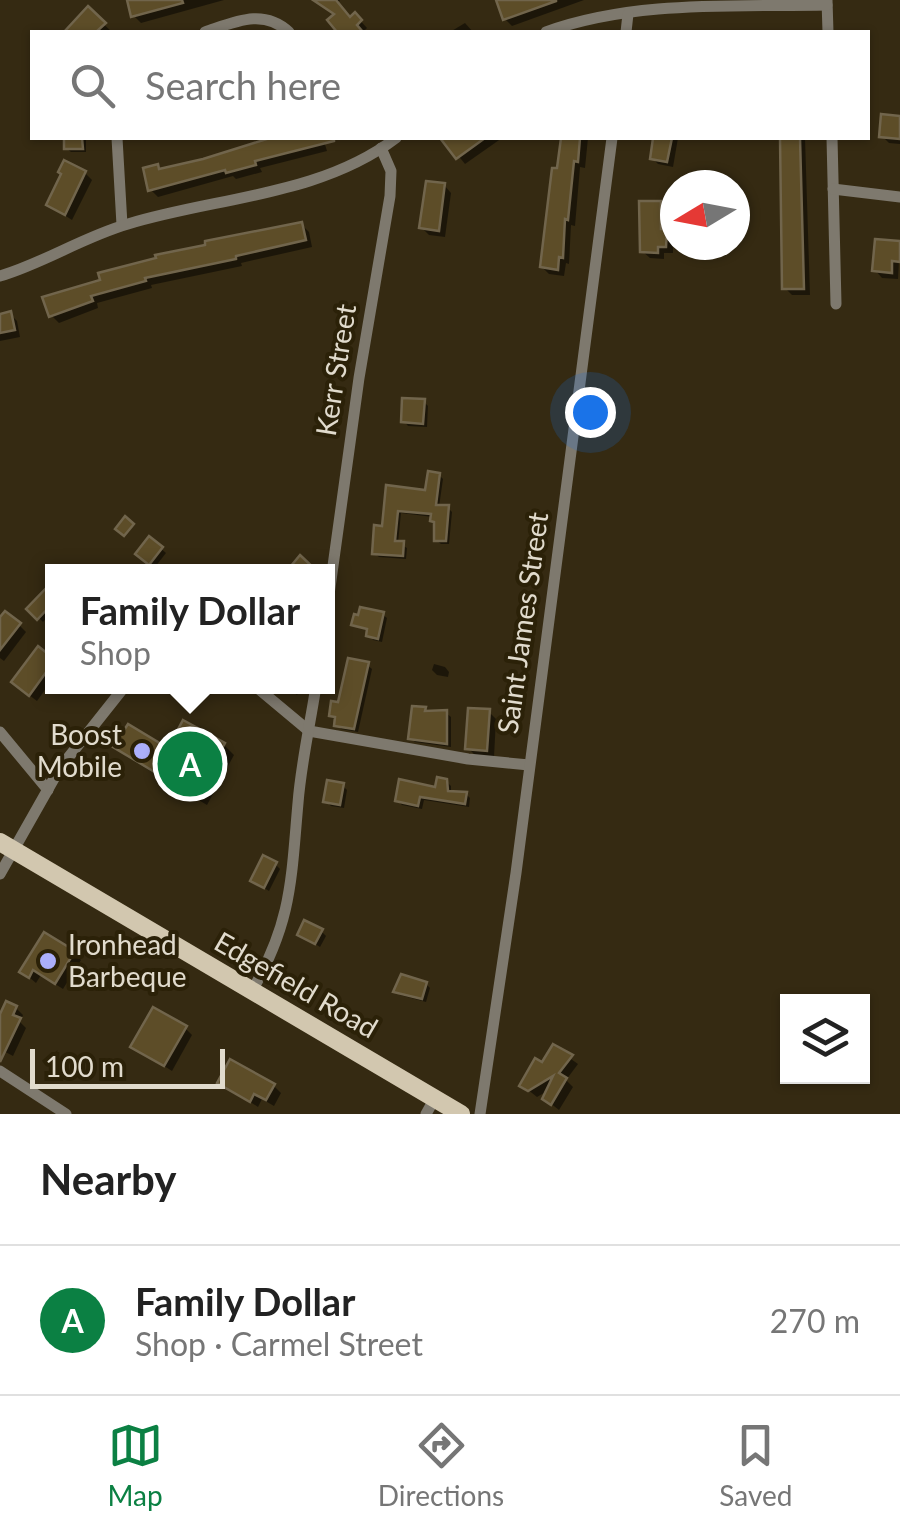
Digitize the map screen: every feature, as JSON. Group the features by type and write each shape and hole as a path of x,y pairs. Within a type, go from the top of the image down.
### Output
{"main road":[{"name":"Edgefield Road","path":"6,846 252,991 431,1106 461,1114"}],"street":[{"path":"553,30 598,17 660,10 827,2 828,30"},
{"path":"626,30 628,14"},
{"path":"212,30 250,18 270,20 286,30"},
{"path":"117,140 122,225"},
{"path":"370,140 379,150"},
{"path":"0,276 122,225 276,190 332,172 393,140"},
{"name":"Saint James Street","path":"480,1114 612,140"},
{"path":"832,140 836,304"},
{"name":"Kerr Street","path":"333,564 390,196 390,171 379,150"},
{"path":"833,189 900,198"},
{"path":"0,874 6,846 60,768 120,694"},
{"path":"265,694 310,731 468,759 530,764"},
{"path":"252,991 281,934 315,694"},
{"path":"0,732 48,790"},
{"path":"0,1071 66,1114"}],"building":[{"path":"127,0 182,0 183,3 131,17"},
{"path":"313,0 336,0 350,17 355,12 362,20 357,25 361,30 335,30 327,20 334,14"},
{"path":"496,0 556,0 556,1 503,20"},
{"path":"88,6 106,23 98,30 66,30"},
{"path":"881,114 900,116 900,139 879,137"},
{"path":"64,140 82,140 83,149 64,149"},
{"path":"264,140 334,140 255,161 256,165 148,191 143,168 158,164 159,169"},
{"path":"442,140 482,140 456,159"},
{"path":"561,140 580,140 558,270 540,267 552,168 557,168"},
{"path":"653,140 672,140 667,162 650,159"},
{"path":"780,140 800,140 804,289 782,289"},
{"path":"64,160 86,171 65,215 46,205"},
{"path":"426,181 445,183 439,231 419,228"},
{"path":"639,201 660,201 658,253 640,252"},
{"path":"302,222 306,240 145,278 146,281 91,296 93,301 49,317 42,297 100,280 98,273 156,258 155,255"},
{"path":"875,239 900,241 900,262 892,261 892,273 872,271"},
{"path":"11,311 15,330 0,333 0,314"},
{"path":"402,398 425,399 423,424 401,422"},
{"path":"428,471 440,473 436,505 449,505 446,541 434,541 431,514 398,511 395,541 404,541 403,556 372,554 374,525 382,526 386,485 425,490"},
{"path":"125,516 134,524 124,536 115,529"},
{"path":"149,536 163,547 150,564 135,554"},
{"path":"300,555 310,564 293,564"},
{"path":"45,589 45,611 37,620 26,609"},
{"path":"360,607 384,612 378,639 366,636 367,629 351,625"},
{"path":"5,611 21,623 0,650 0,617"},
{"path":"38,646 45,652 45,674 29,696 11,682"},
{"path":"348,658 369,662 354,729 334,726 335,717 329,716 331,701 338,702"},
{"path":"412,706 426,707 425,711 447,710 447,744 408,739"},
{"path":"468,708 490,709 487,751 465,749"},
{"path":"183,720 225,743 196,797 113,747 128,724 168,748"},
{"path":"437,777 447,779 448,791 467,792 465,804 420,797 418,806 395,801 399,779 435,787"},
{"path":"327,780 344,783 340,805 323,802"},
{"path":"263,855 277,862 264,888 250,881"},
{"path":"304,920 323,929 315,944 297,935"},
{"name":"Ironhead Barbeque","path":"44,932 75,951 55,984 33,970 29,978 19,972"},
{"path":"401,974 427,982 422,999 393,992"},
{"path":"6,1001 17,1006 13,1015 21,1018 0,1062 0,1014"},
{"path":"153,1007 187,1026 164,1066 130,1047"},
{"path":"553,1044 573,1055 559,1073 567,1078 551,1105 542,1099 553,1076 528,1091 519,1086 535,1058 542,1062"},
{"path":"230,1059 275,1084 266,1100 254,1094 250,1102 217,1083"}],"place":[{"name":"Boost Mobile","path":"142,751"},
{"name":"Family Dollar","path":"190,764"},
{"name":"Ironhead Barbeque","path":"48,961"}]}
